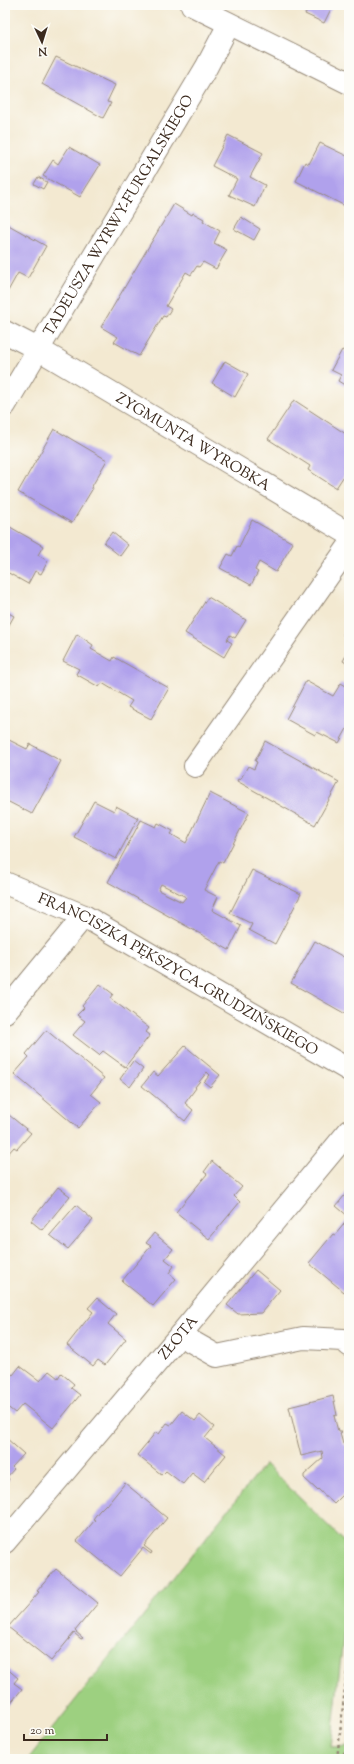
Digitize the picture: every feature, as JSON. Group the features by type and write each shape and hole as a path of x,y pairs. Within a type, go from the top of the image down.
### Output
{"street":[{"path":"192,5 349,83"},
{"name":"TADEUSZA WYRWY-FURGALSKIEGO","path":"5,405 206,68 229,24"},
{"name":"ZYGMUNTA WYROBKA","path":"5,332 38,349 349,534"},
{"path":"195,766 349,546"},
{"name":"FRANCISZKA PĘKSZYCA-GRUDZIŃSKIEGO","path":"5,883 84,916 349,1070"},
{"path":"5,1012 84,916"},
{"name":"ZŁOTA","path":"5,1542 180,1335 349,1130"},
{"path":"180,1335 217,1356 303,1338 344,1340 349,1345"}],"path":[{"path":"338,1759 349,1653"},
{"path":"338,1759 349,1746"}],"green space":[{"path":"265,1464 349,1546 349,1584 331,1747 349,1746 349,1759 28,1759"}],"building":[{"path":"310,5 333,5 324,23 305,14"},
{"path":"56,57 115,85 107,102 111,103 103,118 42,84"},
{"path":"228,135 263,153 250,177 265,185 255,207 229,195 237,179 212,166"},
{"path":"320,143 349,157 349,208 296,181 305,162 309,164"},
{"path":"69,147 100,165 80,197 43,176 53,160 58,164"},
{"path":"38,177 47,182 43,189 34,184"},
{"path":"174,204 192,215 193,213 204,219 203,221 220,231 214,243 227,250 216,269 203,262 199,267 197,266 191,275 186,272 166,306 171,309 166,317 163,316 139,356 114,342 118,337 101,327"},
{"path":"241,217 260,229 254,240 234,229"},
{"path":"5,223 46,246 28,278 18,273 8,291 5,289"},
{"path":"349,347 348,387 338,381 341,375 331,370 342,350 346,352"},
{"path":"225,361 248,374 235,397 212,383"},
{"path":"294,400 349,436 349,468 336,488 308,470 310,466 268,439"},
{"path":"54,429 107,460 91,488 93,488 72,523 18,492"},
{"path":"252,520 293,543 276,572 259,562 255,570 258,572 251,585 220,568 228,554 232,556 237,546 239,547"},
{"path":"5,524 43,546 38,555 48,561 41,574 35,571 28,584 5,571"},
{"path":"112,532 128,545 120,556 104,543"},
{"path":"208,597 246,620 235,638 230,635 227,640 232,643 224,657 185,633"},
{"path":"5,611 14,616 5,632"},
{"path":"349,625 349,639 343,635"},
{"path":"77,634 93,645 91,649 112,661 114,657 169,688 151,719 128,707 132,701 102,683 99,687 76,674 79,669 63,661"},
{"path":"349,650 349,665 343,661"},
{"path":"306,681 333,696 341,683 349,688 349,725 339,743 317,732 315,735 286,719"},
{"path":"5,738 27,749 30,744 61,761 32,814 5,800"},
{"path":"265,741 339,782 315,825 237,781 238,779 240,780 248,766 254,769 257,762 255,761"},
{"path":"210,793 249,813 223,863 219,861 204,890 218,897 212,910 241,926 229,950 108,882 141,820 156,827 158,823 173,831 171,834 186,843","holes":["161,884 186,897 182,902 158,890"]},
{"path":"94,801 114,811 116,806 138,818 116,859 74,837"},
{"path":"252,870 301,894 275,944 249,930 252,924 230,913"},
{"path":"315,941 349,960 349,1016 291,983"},
{"path":"100,984 113,994 110,998 149,1028 146,1032 150,1035 125,1067 103,1051 99,1055 73,1035 85,1021 77,1015 84,1008 82,1006"},
{"path":"46,1030 104,1078 91,1094 101,1102 78,1128 14,1074 29,1057 26,1054"},
{"path":"185,1046 220,1075 210,1087 204,1082 210,1075 207,1072 195,1087 196,1088 185,1103 193,1110 185,1121 142,1086 153,1072 158,1076"},
{"path":"133,1061 143,1069 130,1087 120,1079"},
{"path":"9,1115 31,1133 17,1149 14,1147 5,1157 5,1120"},
{"path":"212,1161 242,1187 234,1196 240,1202 209,1239 176,1212 207,1174 204,1172"},
{"path":"58,1187 70,1196 42,1230 31,1221"},
{"path":"349,1190 349,1217 336,1206"},
{"path":"76,1205 93,1220 68,1249 50,1235"},
{"path":"349,1218 349,1286 344,1292 309,1263 333,1234 335,1235"},
{"path":"154,1233 173,1249 165,1259 174,1266 169,1273 176,1279 153,1306 122,1281 151,1246 146,1243"},
{"path":"256,1270 280,1290 261,1313 238,1314 227,1305"},
{"path":"97,1298 116,1314 108,1324 126,1339 105,1365 98,1360 93,1366 67,1345 93,1312 88,1308"},
{"path":"20,1366 40,1381 49,1371 58,1378 61,1373 74,1384 71,1388 80,1395 53,1428 23,1404 15,1413 5,1405 5,1369 13,1375"},
{"path":"333,1396 337,1415 334,1416 338,1431 342,1432 340,1433 343,1444 349,1444 349,1489 334,1504 304,1478 304,1475 323,1458 322,1451 301,1456 289,1407"},
{"path":"182,1411 195,1421 200,1415 214,1427 205,1438 226,1455 204,1482 192,1473 183,1484 166,1471 162,1475 137,1455 156,1432 159,1434 167,1423 171,1425"},
{"path":"5,1437 24,1454 12,1467 14,1469 7,1477 9,1479 5,1484"},
{"path":"125,1483 167,1518 144,1546 152,1552 151,1554 143,1548 120,1576 77,1541 95,1520 93,1519 99,1511 106,1504 107,1505"},
{"path":"56,1569 98,1603 75,1631 83,1638 81,1639 74,1633 51,1661 8,1627 39,1592 37,1591"},
{"path":"5,1667 18,1678 14,1683 22,1689 5,1710"}]}
